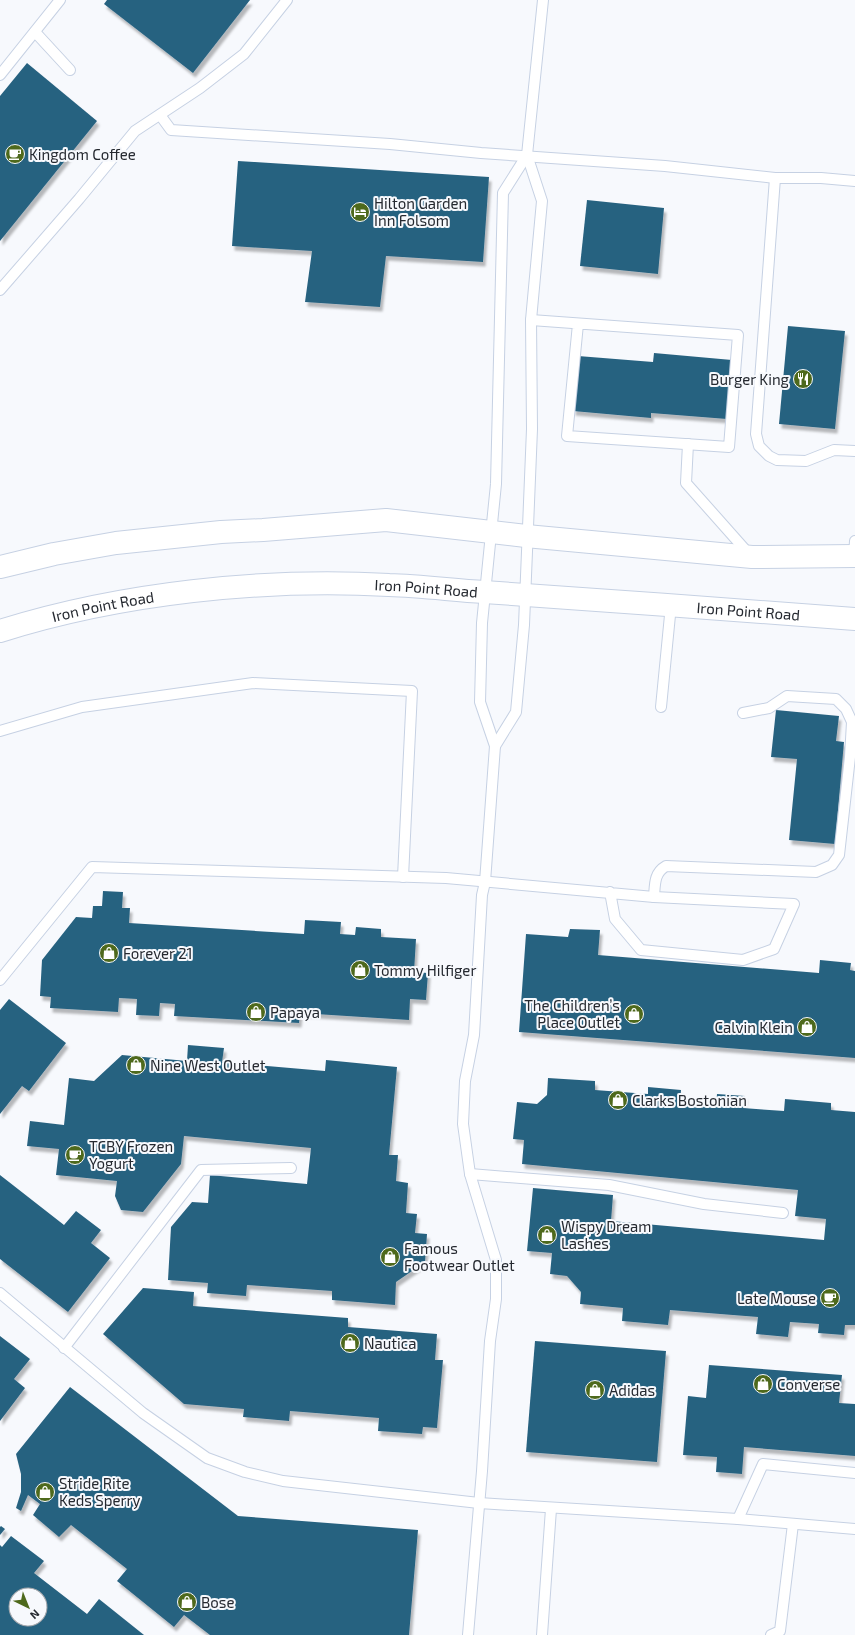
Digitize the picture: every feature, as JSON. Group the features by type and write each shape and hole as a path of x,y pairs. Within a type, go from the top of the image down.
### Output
{"main road":[{"path":"0,567 54,554 116,543 221,532 386,520 526,536 752,557 854,551"},
{"name":"Iron Point Road","path":"0,631 95,607 157,596 262,585 388,584 855,619"}],"lane":[{"path":"0,75 60,0"},
{"path":"0,290 79,199 135,131 160,115 244,54 287,0"},
{"path":"495,746 516,712 525,594 526,536 532,429 531,320 542,201 527,155 543,0"},
{"path":"35,32 70,70"},
{"path":"160,115 171,130 312,138 481,153 527,155 665,166 775,178 822,178 855,181"},
{"path":"468,1635 490,1341 496,1298 496,1260 470,1174 463,1124 465,1081 474,1035 482,895 485,882 495,746 480,702 484,592 496,484 503,193 527,155"},
{"path":"775,178 756,434 759,446 769,456 777,460 806,461 834,450 855,451"},
{"path":"531,320 738,335 729,447 567,436 578,324"},
{"path":"688,444 686,483 752,557"},
{"path":"661,707 671,605"},
{"path":"0,731 82,707 253,683 412,691 403,877"},
{"path":"654,896 656,877 659,870 666,866 816,872 832,865 839,855 852,722 846,709 836,699 787,696 769,708 744,713"},
{"path":"0,980 92,867 403,877 485,882 610,892 654,896 794,904 774,949 743,960 641,950 615,919 610,892"},
{"path":"64,1348 201,1170 291,1168"},
{"path":"470,1174 609,1185 704,1204 783,1213"},
{"path":"0,1293 64,1348 144,1413 207,1458 244,1472 283,1481 479,1503 738,1519 855,1529"},
{"path":"738,1519 763,1464 855,1473"},
{"path":"542,1635 551,1508"},
{"path":"771,1635 780,1631 793,1524"}],"building":[{"path":"107,0 250,0 193,73 104,4"},
{"path":"27,63 97,121 0,241 0,96"},
{"name":"Hilton Garden Inn Folsom","path":"238,161 489,177 483,262 386,256 380,307 305,302 312,251 232,246"},
{"path":"587,200 664,208 658,274 580,266"},
{"path":"788,326 845,331 835,429 779,424"},
{"path":"654,353 732,360 727,419 651,413 651,418 573,411 578,356 653,362"},
{"path":"776,710 839,716 836,741 844,742 835,844 789,840 797,759 771,757"},
{"path":"103,891 123,892 122,908 130,908 129,923 304,934 305,920 341,922 340,934 355,935 356,927 381,929 381,937 416,939 414,972 428,973 426,1000 410,999 409,1020 300,1013 299,1023 174,1016 175,1004 160,1003 159,1016 136,1015 137,999 119,998 118,1012 50,1008 51,997 40,996 42,960 76,917 92,918 93,906 102,906"},
{"path":"570,929 600,930 598,955 819,973 820,960 851,963 850,970 855,971 855,1058 519,1032 526,934 568,937"},
{"path":"9,999 66,1043 29,1091 22,1086 0,1114 0,1010"},
{"path":"188,1045 224,1048 222,1062 325,1071 326,1060 397,1067 389,1155 398,1155 396,1181 408,1183 406,1213 417,1214 415,1233 427,1234 425,1262 396,1282 395,1305 332,1300 332,1291 247,1285 246,1296 207,1293 208,1283 168,1280 171,1227 192,1202 208,1203 210,1175 307,1184 311,1148 184,1136 181,1164 143,1212 121,1210 115,1196 117,1181 56,1175 59,1149 27,1146 30,1121 64,1125 69,1078 94,1081 122,1055 187,1061"},
{"path":"548,1078 595,1081 595,1090 648,1094 648,1087 681,1090 680,1104 716,1106 717,1094 745,1096 743,1108 784,1111 785,1099 831,1103 831,1110 855,1112 855,1325 845,1325 844,1335 818,1333 819,1324 790,1322 788,1337 756,1334 758,1317 670,1310 668,1325 622,1321 623,1308 580,1304 581,1292 567,1276 550,1274 552,1253 527,1251 533,1188 613,1195 611,1221 824,1240 826,1219 795,1216 798,1190 522,1164 524,1140 513,1139 517,1102 537,1104 547,1095"},
{"path":"0,1175 64,1225 76,1211 101,1230 91,1243 110,1258 68,1312 0,1259"},
{"path":"143,1288 194,1292 193,1306 348,1318 348,1327 437,1334 435,1360 443,1360 437,1428 423,1427 422,1434 378,1431 379,1418 290,1411 289,1421 243,1417 244,1409 184,1404 103,1334"},
{"path":"0,1336 30,1359 14,1379 25,1388 0,1421"},
{"path":"535,1341 666,1351 657,1462 526,1452"},
{"path":"709,1365 842,1375 839,1403 855,1404 855,1456 744,1447 742,1474 716,1472 717,1457 683,1455 688,1396 706,1398"},
{"path":"70,1387 238,1516 418,1530 409,1635 210,1635 184,1615 174,1627 117,1581 127,1569 71,1525 59,1537 33,1515 40,1504 28,1495 21,1511 16,1508 21,1492 21,1474 16,1454"},
{"path":"1,1526 5,1529 0,1535 0,1527"},
{"path":"11,1536 44,1561 34,1573 87,1614 99,1599 144,1635 0,1635 0,1545 2,1547"}],"place":[{"name":"Kingdom Coffee","path":"15,154"},
{"name":"Hilton Garden Inn Folsom","path":"360,212"},
{"name":"Burger King","path":"803,379"},
{"name":"Forever 21","path":"109,953"},
{"name":"Tommy Hilfiger","path":"360,970"},
{"name":"Papaya","path":"256,1012"},
{"name":"The Children’s Place Outlet","path":"634,1014"},
{"name":"Calvin Klein","path":"807,1027"},
{"name":"Nine West Outlet","path":"136,1065"},
{"name":"Clarks Bostonian","path":"618,1100"},
{"name":"TCBY Frozen Yogurt","path":"75,1155"},
{"name":"Wispy Dream Lashes","path":"547,1235"},
{"name":"Famous Footwear Outlet","path":"390,1257"},
{"name":"Late Mouse","path":"830,1298"},
{"name":"Nautica","path":"350,1343"},
{"name":"Converse","path":"763,1384"},
{"name":"Adidas","path":"595,1390"},
{"name":"Stride Rite Keds Sperry","path":"45,1492"},
{"name":"Bose","path":"187,1602"}]}
